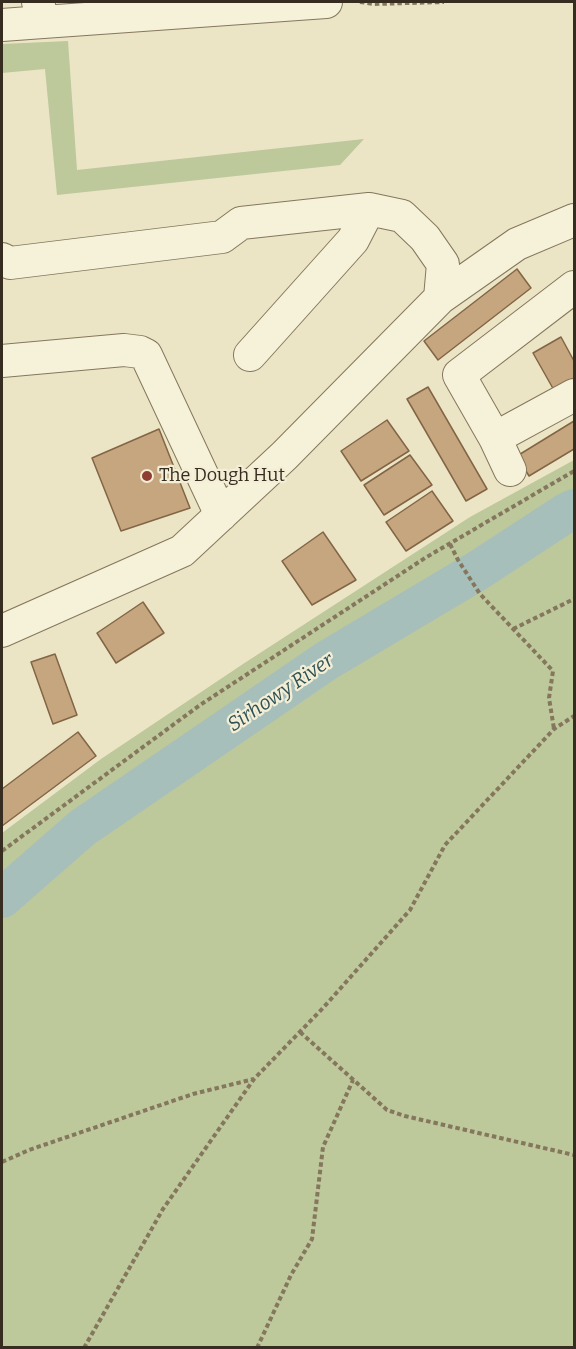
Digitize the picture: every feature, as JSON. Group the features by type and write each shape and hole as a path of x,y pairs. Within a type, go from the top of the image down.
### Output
{"street":[{"path":"2,25 40,12 326,2"},
{"path":"250,356 353,240 369,209"},
{"path":"2,259 10,263 222,237 241,223 369,209 402,216 426,238 443,264 440,298"},
{"path":"2,631 182,551 284,456 440,298 517,244 571,231"},
{"path":"510,470 495,438 459,375 574,287"},
{"path":"2,361 124,350 146,355 221,515"},
{"path":"495,438 574,395"}],"path":[{"path":"360,2 374,4 444,2"},
{"path":"2,851 200,705 416,564 574,471"},
{"path":"450,544 480,594 553,671 549,698 554,729"},
{"path":"513,629 574,599"},
{"path":"84,1347 163,1209 254,1079 323,1008 410,910 446,845 554,729 574,716"},
{"path":"300,1032 387,1110 574,1155"},
{"path":"2,1162 30,1150 194,1094 254,1079"},
{"path":"257,1347 291,1275 312,1239 323,1147 353,1080"}],"green space":[{"path":"68,41 77,170 364,139 340,165 57,195 45,69 2,73 2,44"},
{"path":"574,460 574,1347 2,1347 2,833 101,759 243,664 470,517"}],"building":[{"path":"517,269 531,288 438,360 424,341"},
{"path":"561,337 574,361 574,381 555,392 533,353"},
{"path":"428,387 487,489 466,501 407,399"},
{"path":"387,420 409,451 361,481 341,451"},
{"path":"574,421 574,449 529,476 517,456"},
{"path":"159,429 190,508 121,531 92,458"},
{"path":"410,455 432,485 384,515 364,485"},
{"path":"432,491 453,521 406,551 386,522"},
{"path":"323,532 356,580 312,605 282,561"},
{"path":"143,602 164,633 116,663 97,633"},
{"path":"55,654 77,715 53,724 31,662"},
{"path":"78,732 96,756 2,826 2,789"}],"waterway":[{"name":"Sirhowy River","path":"2,898 82,828 326,661 477,571 574,509"}],"place":[{"name":"The Dough Hut","path":"147,476"}]}
